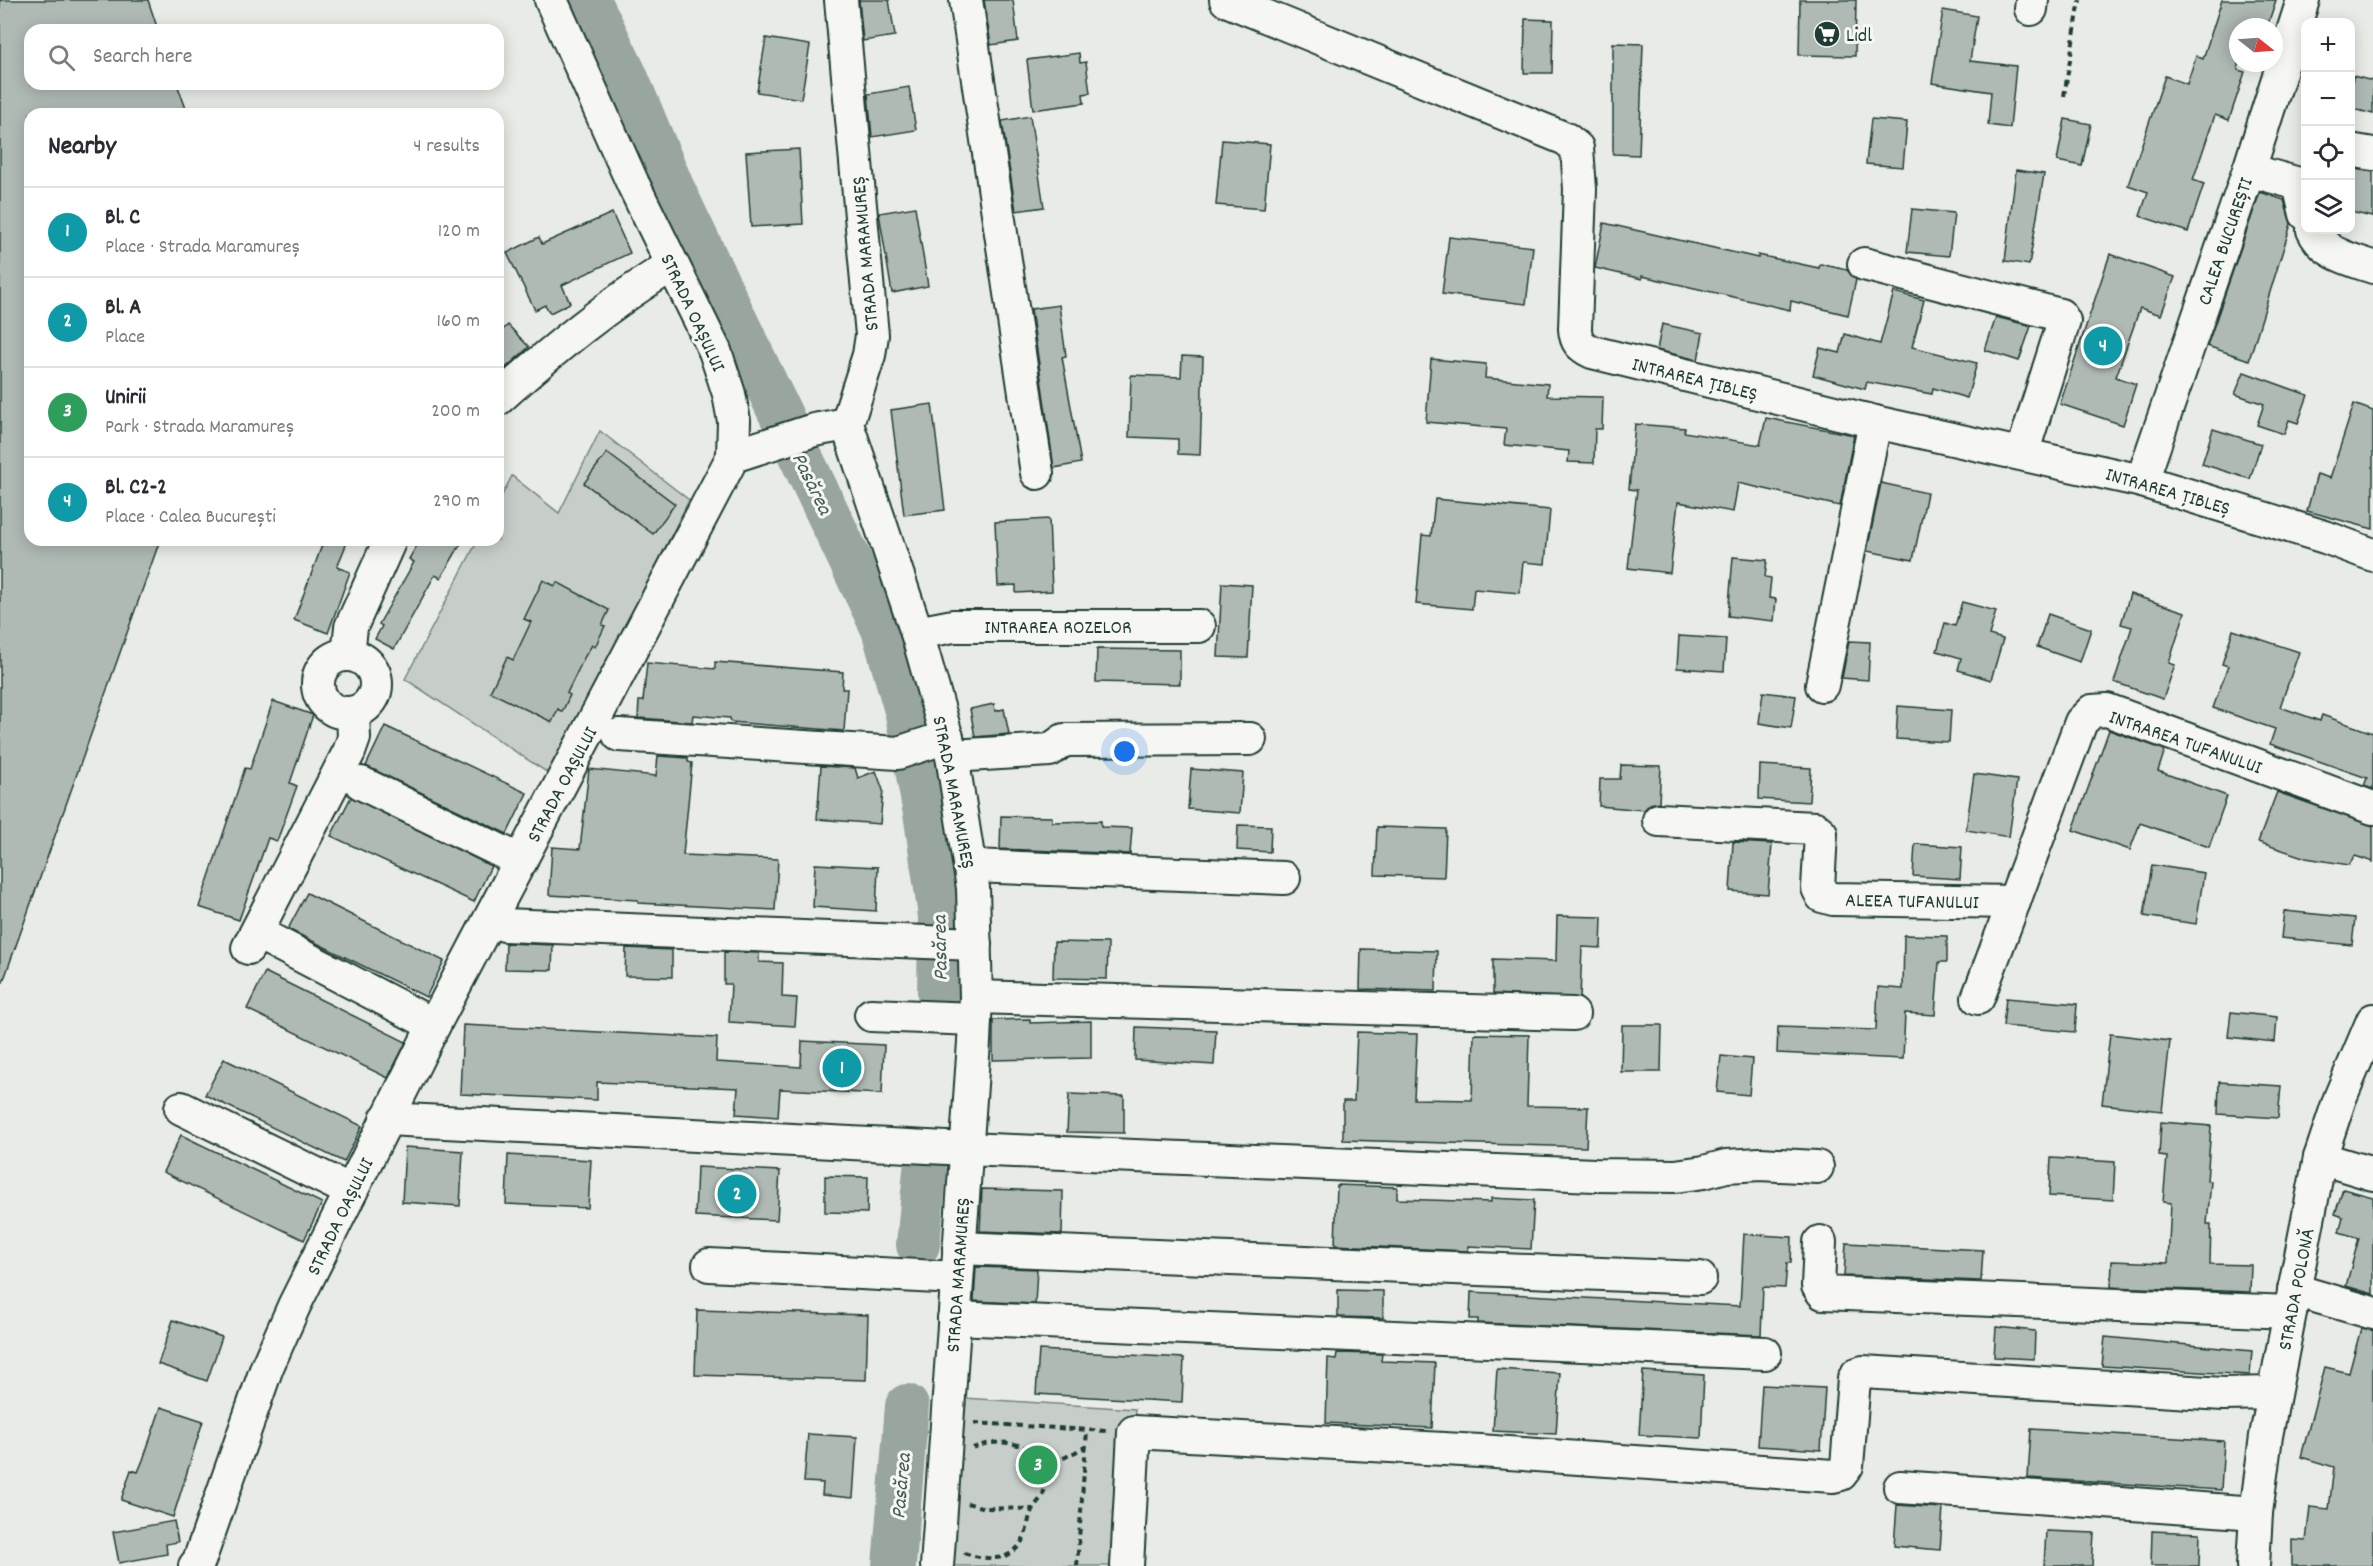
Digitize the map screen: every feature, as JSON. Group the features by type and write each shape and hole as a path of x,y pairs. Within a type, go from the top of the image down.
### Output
{"street":[{"name":"STRADA OAȘULUI","path":"195,1566 200,1561 267,1367 351,1191 434,1025 733,456 734,422 729,394 715,351 633,184 551,0"},
{"name":"STRADA MARAMUREȘ","path":"841,0 872,335 869,355 847,424 917,633 950,746 968,880 966,944 968,1012 955,1148 958,1263 941,1497 945,1558"},
{"path":"966,0 1037,472"},
{"name":"INTRAREA ȚIBLEȘ","path":"1226,0 1566,140 1577,148 1580,189 1575,329 1576,339 1581,347 1592,352 1875,422 2142,481 2325,537 2373,555"},
{"name":"CALEA BUCUREȘTI","path":"2142,481 2249,170 2303,0"},
{"path":"2355,151 2373,154"},
{"path":"2249,170 2301,191"},
{"path":"2315,234 2331,252 2373,267"},
{"path":"1864,264 2060,315 2064,321 2022,454"},
{"path":"504,394 568,337 626,294 672,265"},
{"path":"1822,685 1875,422"},
{"path":"733,456 814,430 847,424"},
{"path":"348,655 351,627 387,546"},
{"name":"INTRAREA ROZELOR","path":"917,633 953,626 1199,626"},
{"path":"348,655 357,657 372,669 376,687 369,704 353,713 334,710 326,705 318,687 319,677 330,661 348,655"},
{"name":"INTRAREA TUFANULUI","path":"1978,998 2081,722 2092,711 2107,710 2373,808"},
{"path":"353,713 354,738 350,752 259,944 434,1025"},
{"path":"619,735 898,753 950,746 1050,750 1064,740 1250,740"},
{"path":"361,783 521,861"},
{"name":"ALEEA TUFANULUI","path":"1659,820 1815,828 1821,833 1818,888 1822,896 1833,899 2014,902"},
{"path":"968,880 1284,878"},
{"path":"504,925 966,944"},
{"path":"871,1015 910,1018 968,1012 1573,1014"},
{"name":"STRADA POLONĂ","path":"2253,1566 2256,1513 2274,1393 2320,1158 2340,1098 2373,1020"},
{"path":"181,1107 351,1191"},
{"path":"386,1119 955,1148 1595,1175 1676,1176 1725,1166 1760,1164 1817,1167"},
{"path":"2320,1158 2373,1174"},
{"path":"1820,1242 1818,1286 1823,1293 2292,1301 2373,1313"},
{"path":"709,1265 958,1263 1700,1278"},
{"path":"954,1318 1766,1353"},
{"path":"1127,1566 1134,1432 1480,1451 1833,1476 1841,1474 1847,1466 1854,1379 1857,1374 1863,1372 2224,1394 2274,1393"},
{"path":"1900,1487 2256,1513"}],"path":[{"path":"2064,96 2080,0"},
{"path":"946,1422 1134,1432"},
{"path":"1077,1566 1087,1430"},
{"path":"945,1558 975,1556 1007,1558 1025,1536 1032,1509 1041,1502 1046,1484 1043,1463 1030,1449 1007,1442 984,1443 969,1449"},
{"path":"1043,1463 1058,1461 1085,1447"},
{"path":"941,1497 985,1508 1032,1509"}],"shaded area":[{"path":"600,431 689,500 551,775 405,679 475,546 504,546 504,491 512,476 559,513"},
{"path":"948,1397 1135,1409 1127,1566 937,1566"}],"building":[{"path":"0,0 148,0 156,24 24,24 24,90 179,90 186,108 24,108 24,546 158,546 3,982 0,981"},
{"path":"859,0 889,0 895,36 863,41"},
{"path":"984,0 1013,0 1018,41 991,45"},
{"name":"Lidl","path":"1800,0 1856,0 1855,56 1799,55"},
{"path":"2222,0 2276,0 2270,18 2229,18 2229,72 2245,72 2229,120 2215,115 2193,180 2204,184 2188,232 2140,216 2148,192 2128,185 2165,76 2187,84 2196,56 2203,59"},
{"path":"1943,10 1977,16 1970,61 2016,66 2010,128 1988,125 1991,92 1932,83"},
{"path":"1525,19 1553,20 1552,73 1524,73"},
{"path":"766,38 810,45 801,99 757,92"},
{"path":"1613,43 1643,44 1639,155 1613,154"},
{"path":"1079,53 1080,63 1086,62 1090,93 1083,94 1084,103 1033,110 1027,60"},
{"path":"2355,76 2373,81 2373,114 2355,109"},
{"path":"909,87 916,130 872,137 868,94"},
{"path":"1030,116 1044,207 1016,211 1002,121"},
{"path":"1871,119 1907,122 1903,167 1866,164"},
{"path":"2065,119 2091,124 2082,166 2057,161"},
{"path":"1222,140 1270,144 1264,209 1216,205"},
{"path":"799,149 803,224 751,227 746,152"},
{"path":"2355,169 2373,172 2373,217 2355,213"},
{"path":"2016,170 2044,174 2029,265 2005,261"},
{"path":"2260,192 2284,200 2291,224 2249,360 2207,346"},
{"path":"915,207 928,286 892,293 879,213"},
{"path":"1912,209 1954,213 1949,256 1907,252"},
{"path":"612,213 630,253 562,285 570,303 550,313 545,305 535,310 507,253 539,237 542,244"},
{"path":"1604,223 1758,258 1758,255 1819,268 1820,264 1847,270 1856,280 1848,315 1791,301 1790,310 1642,276 1642,279 1595,268"},
{"path":"1449,237 1533,247 1526,304 1442,294"},
{"path":"2110,254 2175,277 2161,315 2140,308 2116,377 2136,384 2123,425 2060,404"},
{"path":"1894,292 1924,300 1912,347 1977,363 1967,398 1933,388 1932,394 1867,382 1865,389 1813,375 1820,348 1840,353 1845,334 1880,344"},
{"path":"1059,305 1066,356 1062,357 1081,463 1054,468 1031,309"},
{"path":"1996,317 2031,326 2019,361 1985,350"},
{"path":"1662,324 1703,333 1698,360 1657,350"},
{"path":"508,325 529,347 504,370 504,329"},
{"path":"1182,356 1203,357 1200,455 1178,454 1178,439 1129,437 1131,375 1181,377"},
{"path":"1431,359 1486,364 1485,378 1548,384 1547,396 1603,397 1602,429 1595,429 1594,463 1568,462 1569,451 1504,445 1506,429 1426,422"},
{"path":"2244,372 2308,395 2298,423 2289,420 2284,434 2257,425 2264,404 2235,394"},
{"path":"932,404 945,510 904,515 891,410"},
{"path":"2354,404 2373,411 2373,529 2307,511 2317,474 2330,478"},
{"path":"1766,418 1854,435 1840,506 1738,483 1733,512 1678,502 1670,573 1628,568 1637,490 1629,489 1635,424 1685,428 1684,432 1760,445"},
{"path":"2213,429 2261,444 2250,479 2202,464"},
{"path":"607,453 675,504 653,534 584,483"},
{"path":"1881,483 1927,493 1913,560 1867,551"},
{"path":"1435,499 1550,510 1545,564 1523,562 1520,593 1474,589 1472,609 1416,604 1422,535 1431,536"},
{"path":"1049,519 1052,591 1016,593 1016,585 998,586 995,522"},
{"path":"322,546 346,546 337,567 350,572 328,633 294,620"},
{"path":"417,546 460,546 441,578 435,575 394,649 375,639 382,626 379,624 414,562 409,559"},
{"path":"1733,557 1767,560 1765,577 1771,578 1769,598 1776,599 1774,621 1728,616"},
{"path":"543,580 555,586 557,582 609,610 602,625 605,626 595,647 592,645 585,656 567,693 570,695 562,712 558,709 552,722 490,692 507,657 513,660 531,622 524,619"},
{"path":"1222,583 1252,585 1248,658 1218,657"},
{"path":"2130,594 2185,612 2169,663 2175,665 2163,699 2114,682 2132,627 2121,624"},
{"path":"1962,602 1996,611 1989,635 2003,639 1991,680 1958,670 1961,658 1937,651 1945,623 1955,626"},
{"path":"2048,614 2091,629 2080,662 2037,647"},
{"path":"2233,630 2299,652 2280,707 2320,721 2322,715 2373,733 2373,789 2364,786 2367,778 2270,744 2275,729 2213,708 2228,666 2222,664"},
{"path":"1679,636 1726,639 1724,671 1677,668"},
{"path":"1849,641 1870,642 1868,680 1842,678"},
{"path":"1097,649 1180,650 1180,684 1096,682"},
{"path":"715,662 843,672 842,689 847,689 844,731 731,722 730,718 693,715 692,722 638,718 639,701 643,701 647,663 715,669"},
{"path":"1763,692 1796,696 1791,728 1759,723"},
{"path":"273,701 313,715 290,783 297,786 277,841 268,838 239,920 199,907 245,768 250,769"},
{"path":"994,704 995,711 1004,709 1009,734 975,737 970,709"},
{"path":"1898,706 1951,710 1949,742 1896,739"},
{"path":"385,726 527,793 507,834 366,766"},
{"path":"2109,730 2165,750 2158,771 2227,796 2209,847 2140,823 2130,850 2073,830"},
{"path":"658,756 688,758 688,762 692,763 683,855 778,859 775,910 638,903 638,900 549,895 552,847 580,849 589,769 656,776"},
{"path":"1621,765 1661,766 1659,802 1650,804 1644,810 1599,806 1600,779 1620,779"},
{"path":"1760,765 1811,768 1809,802 1759,799"},
{"path":"821,766 855,768 858,778 876,771 883,790 880,824 817,819"},
{"path":"1191,769 1243,773 1240,813 1188,809"},
{"path":"1974,774 2017,780 2009,837 1966,830"},
{"path":"2277,792 2373,826 2373,862 2355,856 2349,865 2306,858 2258,842"},
{"path":"351,797 491,866 474,902 331,836"},
{"path":"1001,816 1052,817 1052,822 1101,821 1101,827 1132,828 1130,854 1000,849"},
{"path":"1238,825 1271,826 1270,852 1237,850"},
{"path":"1377,827 1446,829 1444,877 1375,875"},
{"path":"1733,842 1772,844 1768,894 1730,891"},
{"path":"1915,844 1962,847 1960,879 1913,876"},
{"path":"815,864 878,867 876,911 813,907"},
{"path":"2152,865 2204,873 2196,924 2144,916"},
{"path":"307,893 444,961 426,997 288,929"},
{"path":"2284,911 2355,918 2352,945 2281,938"},
{"path":"1557,916 1602,917 1601,948 1582,947 1580,998 1493,994 1493,959 1556,961"},
{"path":"1904,935 1947,936 1947,962 1939,962 1935,1015 1905,1013 1903,1059 1777,1053 1778,1027 1876,1030 1878,987 1903,989"},
{"path":"1054,942 1108,943 1107,979 1053,978"},
{"path":"506,943 553,945 552,970 505,969"},
{"path":"626,948 672,950 672,977 625,976"},
{"path":"1361,949 1437,951 1436,991 1360,989"},
{"path":"724,952 759,953 759,962 783,963 782,997 797,998 795,1026 729,1022 731,984 724,984"},
{"path":"265,972 406,1042 388,1078 247,1009"},
{"path":"2006,998 2077,1004 2075,1032 2003,1026"},
{"path":"2231,1012 2277,1017 2275,1042 2228,1037"},
{"path":"1030,1019 1030,1023 1091,1021 1091,1058 993,1060 993,1020"},
{"path":"463,1025 717,1038 716,1062 801,1067 802,1041 884,1045 882,1094 780,1089 778,1117 736,1114 738,1088 597,1082 597,1100 460,1094"},
{"path":"1622,1025 1662,1025 1661,1072 1621,1072"},
{"path":"1136,1027 1216,1030 1214,1065 1135,1060"},
{"path":"1357,1032 1417,1034 1414,1099 1472,1100 1474,1034 1529,1035 1527,1106 1588,1107 1586,1147 1343,1140 1343,1101 1354,1101"},
{"path":"2110,1034 2170,1041 2162,1111 2102,1104"},
{"path":"1721,1056 1752,1059 1749,1095 1717,1092"},
{"path":"224,1059 362,1126 344,1162 205,1095"},
{"path":"2219,1082 2281,1086 2278,1118 2218,1114"},
{"path":"1069,1094 1124,1096 1124,1133 1067,1132"},
{"path":"2161,1122 2211,1126 2207,1181 2211,1181 2207,1224 2211,1224 2210,1264 2251,1265 2250,1292 2111,1287 2112,1261 2168,1263 2171,1203 2163,1202 2167,1157 2159,1156"},
{"path":"181,1135 322,1203 304,1240 163,1172"},
{"path":"405,1147 463,1151 460,1206 402,1202"},
{"path":"508,1155 591,1160 588,1208 506,1204"},
{"path":"2051,1158 2115,1162 2113,1200 2049,1196"},
{"path":"697,1167 780,1171 777,1220 695,1216"},
{"path":"825,1176 868,1177 867,1213 825,1212"},
{"path":"1337,1185 1397,1187 1397,1199 1491,1202 1491,1198 1534,1200 1531,1249 1468,1246 1468,1251 1335,1245"},
{"path":"982,1189 1063,1191 1062,1234 980,1231"},
{"path":"2343,1189 2373,1197 2373,1294 2346,1286 2359,1238 2339,1232 2343,1217 2335,1214"},
{"path":"1744,1234 1792,1237 1791,1263 1787,1263 1785,1288 1763,1287 1761,1335 1478,1323 1478,1319 1470,1319 1471,1292 1740,1306"},
{"path":"1846,1243 1983,1250 1981,1281 1844,1276"},
{"path":"976,1267 1037,1269 1035,1304 974,1301"},
{"path":"1338,1290 1383,1291 1383,1318 1338,1317"},
{"path":"697,1310 868,1315 866,1380 695,1375"},
{"path":"173,1320 222,1337 207,1381 158,1364"},
{"path":"1996,1327 2035,1331 2034,1359 1994,1357"},
{"path":"2361,1328 2373,1330 2373,1566 2292,1566 2292,1540 2306,1541 2310,1507 2329,1509 2334,1467 2301,1457 2325,1367 2349,1373"},
{"path":"2105,1337 2252,1351 2250,1375 2102,1366"},
{"path":"1039,1350 1184,1358 1182,1402 1036,1394"},
{"path":"1337,1353 1382,1354 1381,1361 1435,1363 1432,1428 1326,1423 1328,1358 1336,1359"},
{"path":"1497,1369 1560,1373 1556,1434 1493,1431"},
{"path":"1643,1371 1704,1375 1701,1438 1639,1435"},
{"path":"1762,1385 1825,1388 1821,1450 1758,1446"},
{"path":"161,1407 203,1421 173,1517 121,1500 131,1470 138,1472"},
{"path":"2031,1429 2224,1441 2221,1490 2028,1478"},
{"path":"808,1434 857,1437 853,1498 822,1495 823,1483 804,1482"},
{"path":"1897,1505 1943,1508 1940,1550 1894,1546"},
{"path":"174,1521 178,1542 166,1544 167,1554 119,1563 113,1532"},
{"path":"2046,1531 2094,1533 2092,1566 2044,1566"},
{"path":"2152,1531 2200,1533 2199,1566 2151,1566"}],"waterway":[{"name":"Pasărea","path":"589,0 625,74 673,189 883,629 907,714 926,819 940,916 939,994"},
{"name":"Pasărea","path":"918,1245 925,1171"},
{"name":"Pasărea","path":"894,1566 907,1406"}],"place":[{"name":"Lidl","path":"1827,34"},
{"name":"Bl. C2-2","path":"2103,346"},
{"name":"Bl. C","path":"842,1068"},
{"name":"Bl. A","path":"737,1194"},
{"name":"Unirii","path":"1038,1465"}]}
